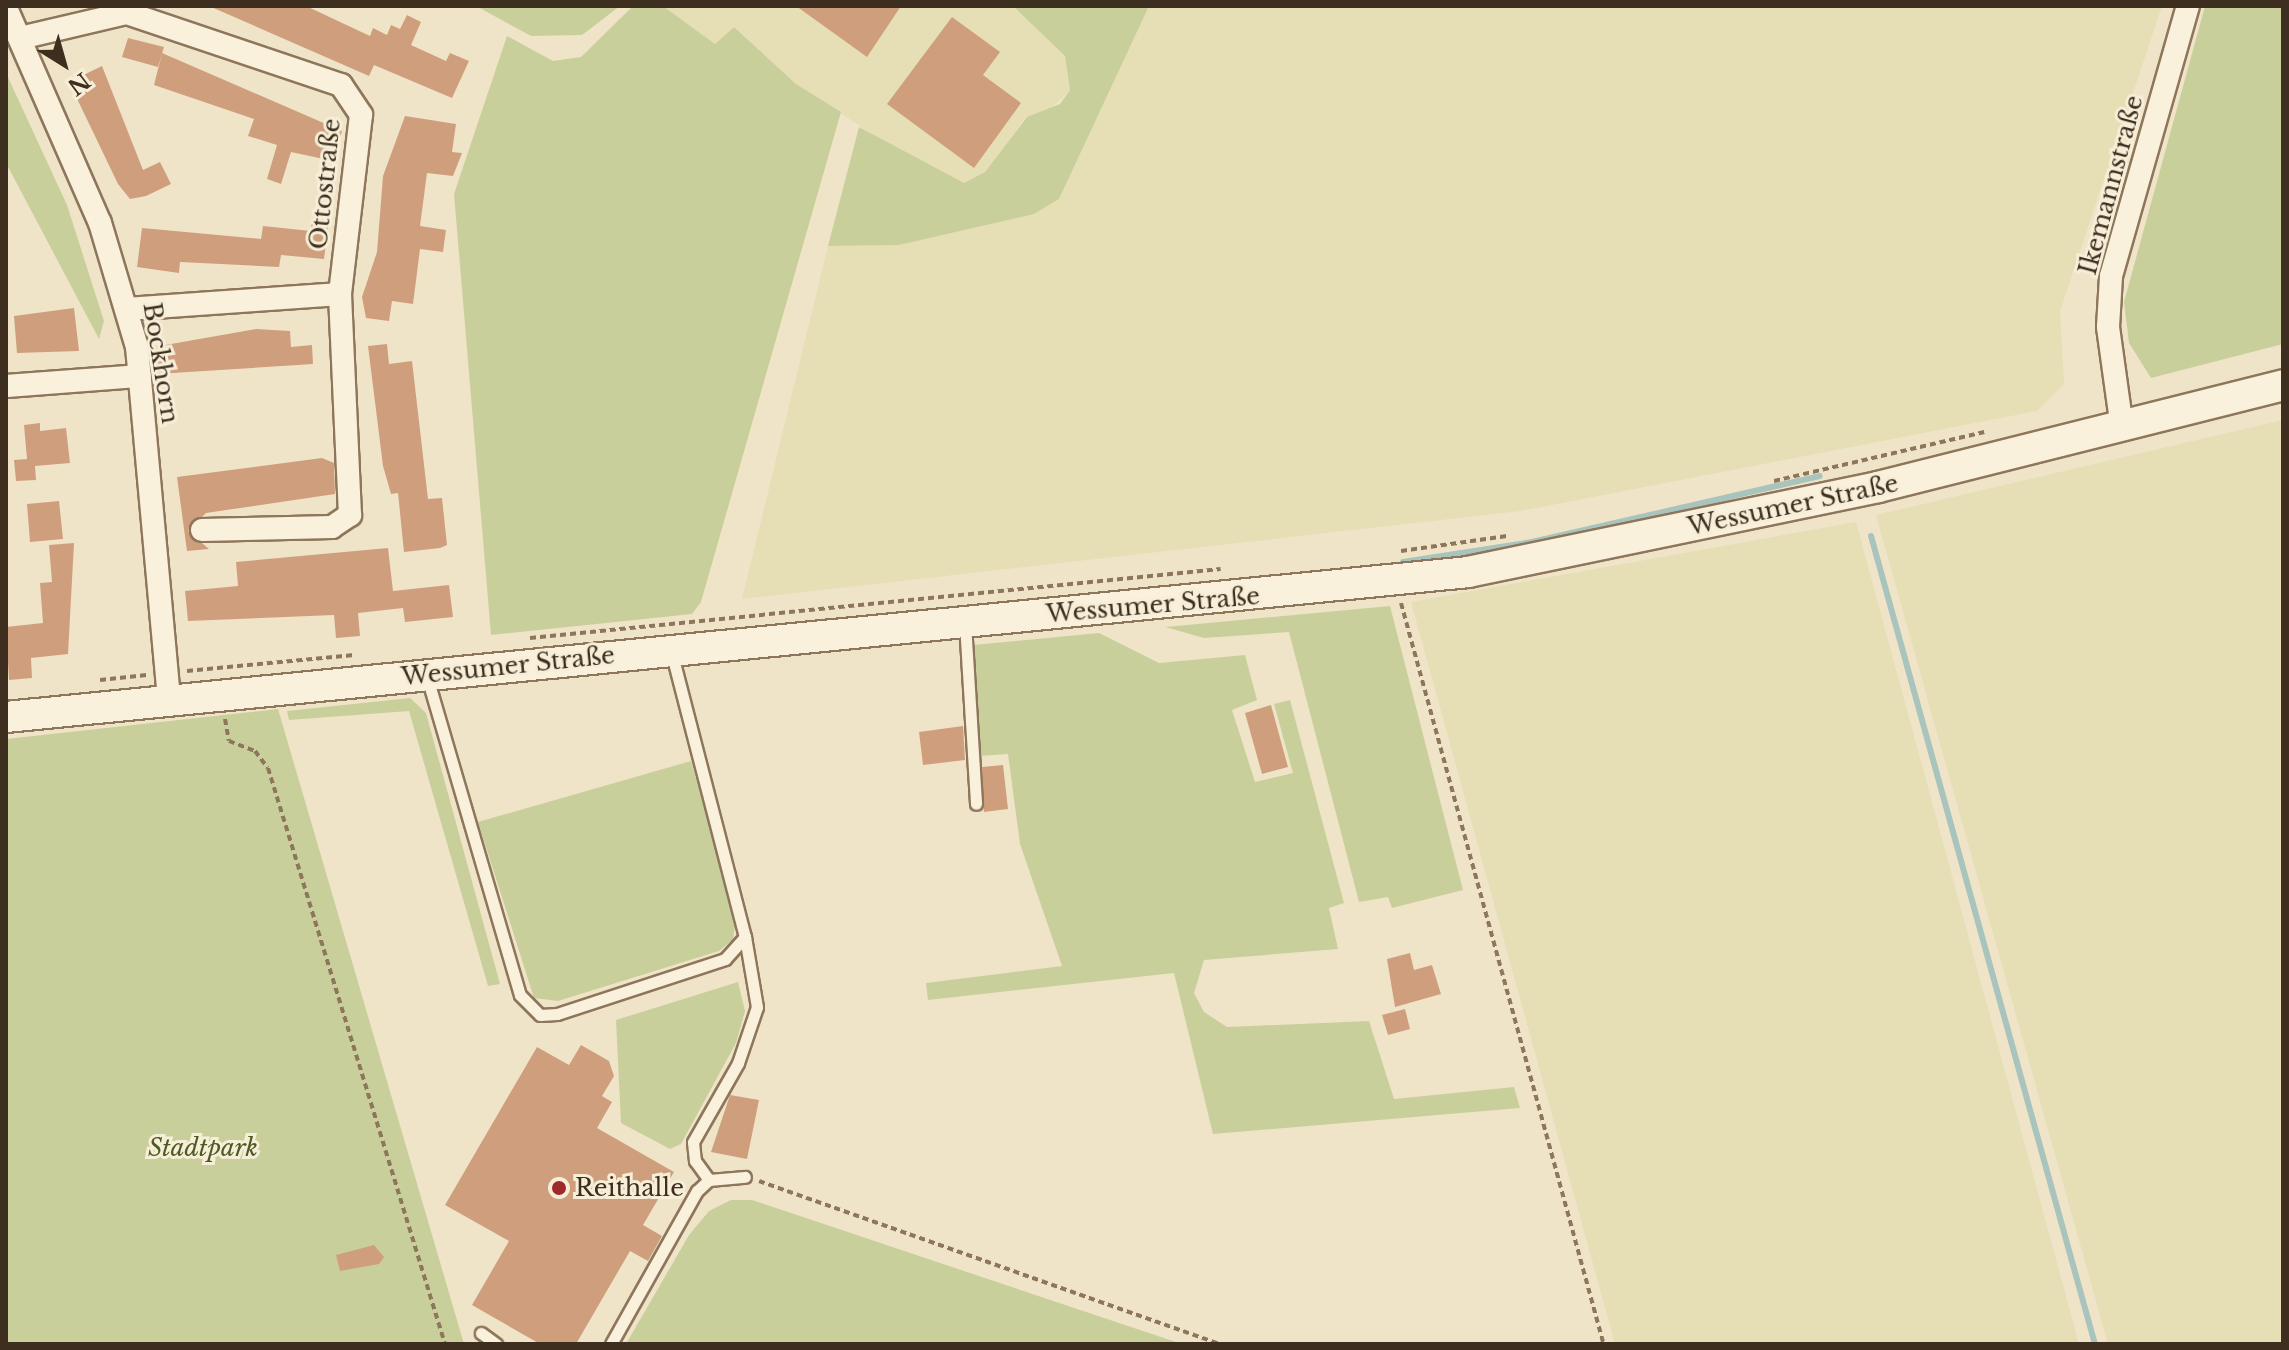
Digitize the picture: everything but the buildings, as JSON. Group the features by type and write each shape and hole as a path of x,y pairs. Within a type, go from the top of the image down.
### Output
{"main road":[{"name":"Wessumer Straße","path":"6,717 168,686 219,695 965,622 1395,567 1548,559 2122,428 2283,385"}],"street":[{"name":"Ikemannstraße","path":"2122,428 2108,327 2111,276 2188,6"},
{"name":"Bockhorn","path":"6,8 95,211 127,309 140,376 168,686"},
{"name":"Ottostraße","path":"20,38 127,13 341,85 361,115 340,294 350,515 332,527 202,530"},
{"path":"127,309 340,294"},
{"path":"6,386 140,376"}],"lane":[{"path":"965,622 976,804"},
{"path":"671,649 745,937 757,1007 738,1063 693,1142 695,1161 709,1180"},
{"path":"426,674 512,975 529,1009 557,1014 709,965 745,937"},
{"path":"709,1180 745,1177"},
{"path":"611,1344 709,1180"},
{"path":"481,1333 496,1344"}],"path":[{"path":"1763,483 1993,430"},
{"path":"1516,535 1395,567 1603,1342"},
{"path":"526,638 1239,568"},
{"path":"94,681 168,686 370,654"},
{"path":"219,695 229,741 255,751 268,768 445,1344"},
{"path":"745,1177 1220,1344"}],"shaded area":[{"path":"663,6 1013,6 1065,56 1070,90 1043,116 1026,117 985,172 964,183 927,170 796,84 734,27 715,44"},
{"path":"1149,6 2162,6 2060,311 2064,384 2037,411 1521,511 742,599 828,246 899,245 1034,214 1059,199"},
{"path":"2283,420 2283,1344 2108,1344 1876,515"},
{"path":"1856,522 2079,1344 1615,1344 1411,602"}],"green space":[{"path":"476,6 620,6 582,35 531,36"},
{"path":"633,6 663,6 715,44 734,27 796,84 841,112 701,602 692,614 491,635 454,194 507,36 553,61 581,57"},
{"path":"1013,6 1149,6 1059,199 1034,214 899,245 828,246 859,127 964,183 985,172 1027,117 1060,104 1070,90 1065,56"},
{"path":"2205,6 2283,6 2283,344 2151,378 2129,343 2124,302"},
{"path":"6,73 67,205 104,321 99,339 6,163"},
{"path":"1390,606 1463,890 1392,908 1388,897 1359,902 1289,632 1204,638 1165,627"},
{"path":"1099,633 1159,663 1245,655 1257,700 1232,710 1255,782 1293,773 1274,704 1290,700 1344,903 1329,908 1338,949 1204,960 1194,993 1204,1012 1227,1027 1369,1021 1394,1099 1514,1087 1520,1108 1213,1134 1174,973 928,1000 926,983 1062,966 1020,844 1008,754 979,756 973,645"},
{"path":"410,698 426,713 500,984 488,986 409,711 289,720 287,711"},
{"name":"Stadtpark","path":"278,709 464,1344 6,1344 6,739"},
{"path":"691,761 736,920 733,939 719,951 558,1001 534,998 478,822"},
{"path":"738,982 745,1011 736,1043 681,1144 670,1149 621,1123 616,1020"},
{"path":"731,1200 752,1200 1182,1344 626,1344 689,1235 709,1211"}],"waterway":[{"path":"1403,562 1532,542 1820,476"},
{"path":"1871,536 2095,1344"}],"place":[{"name":"Reithalle","path":"559,1188"}]}
